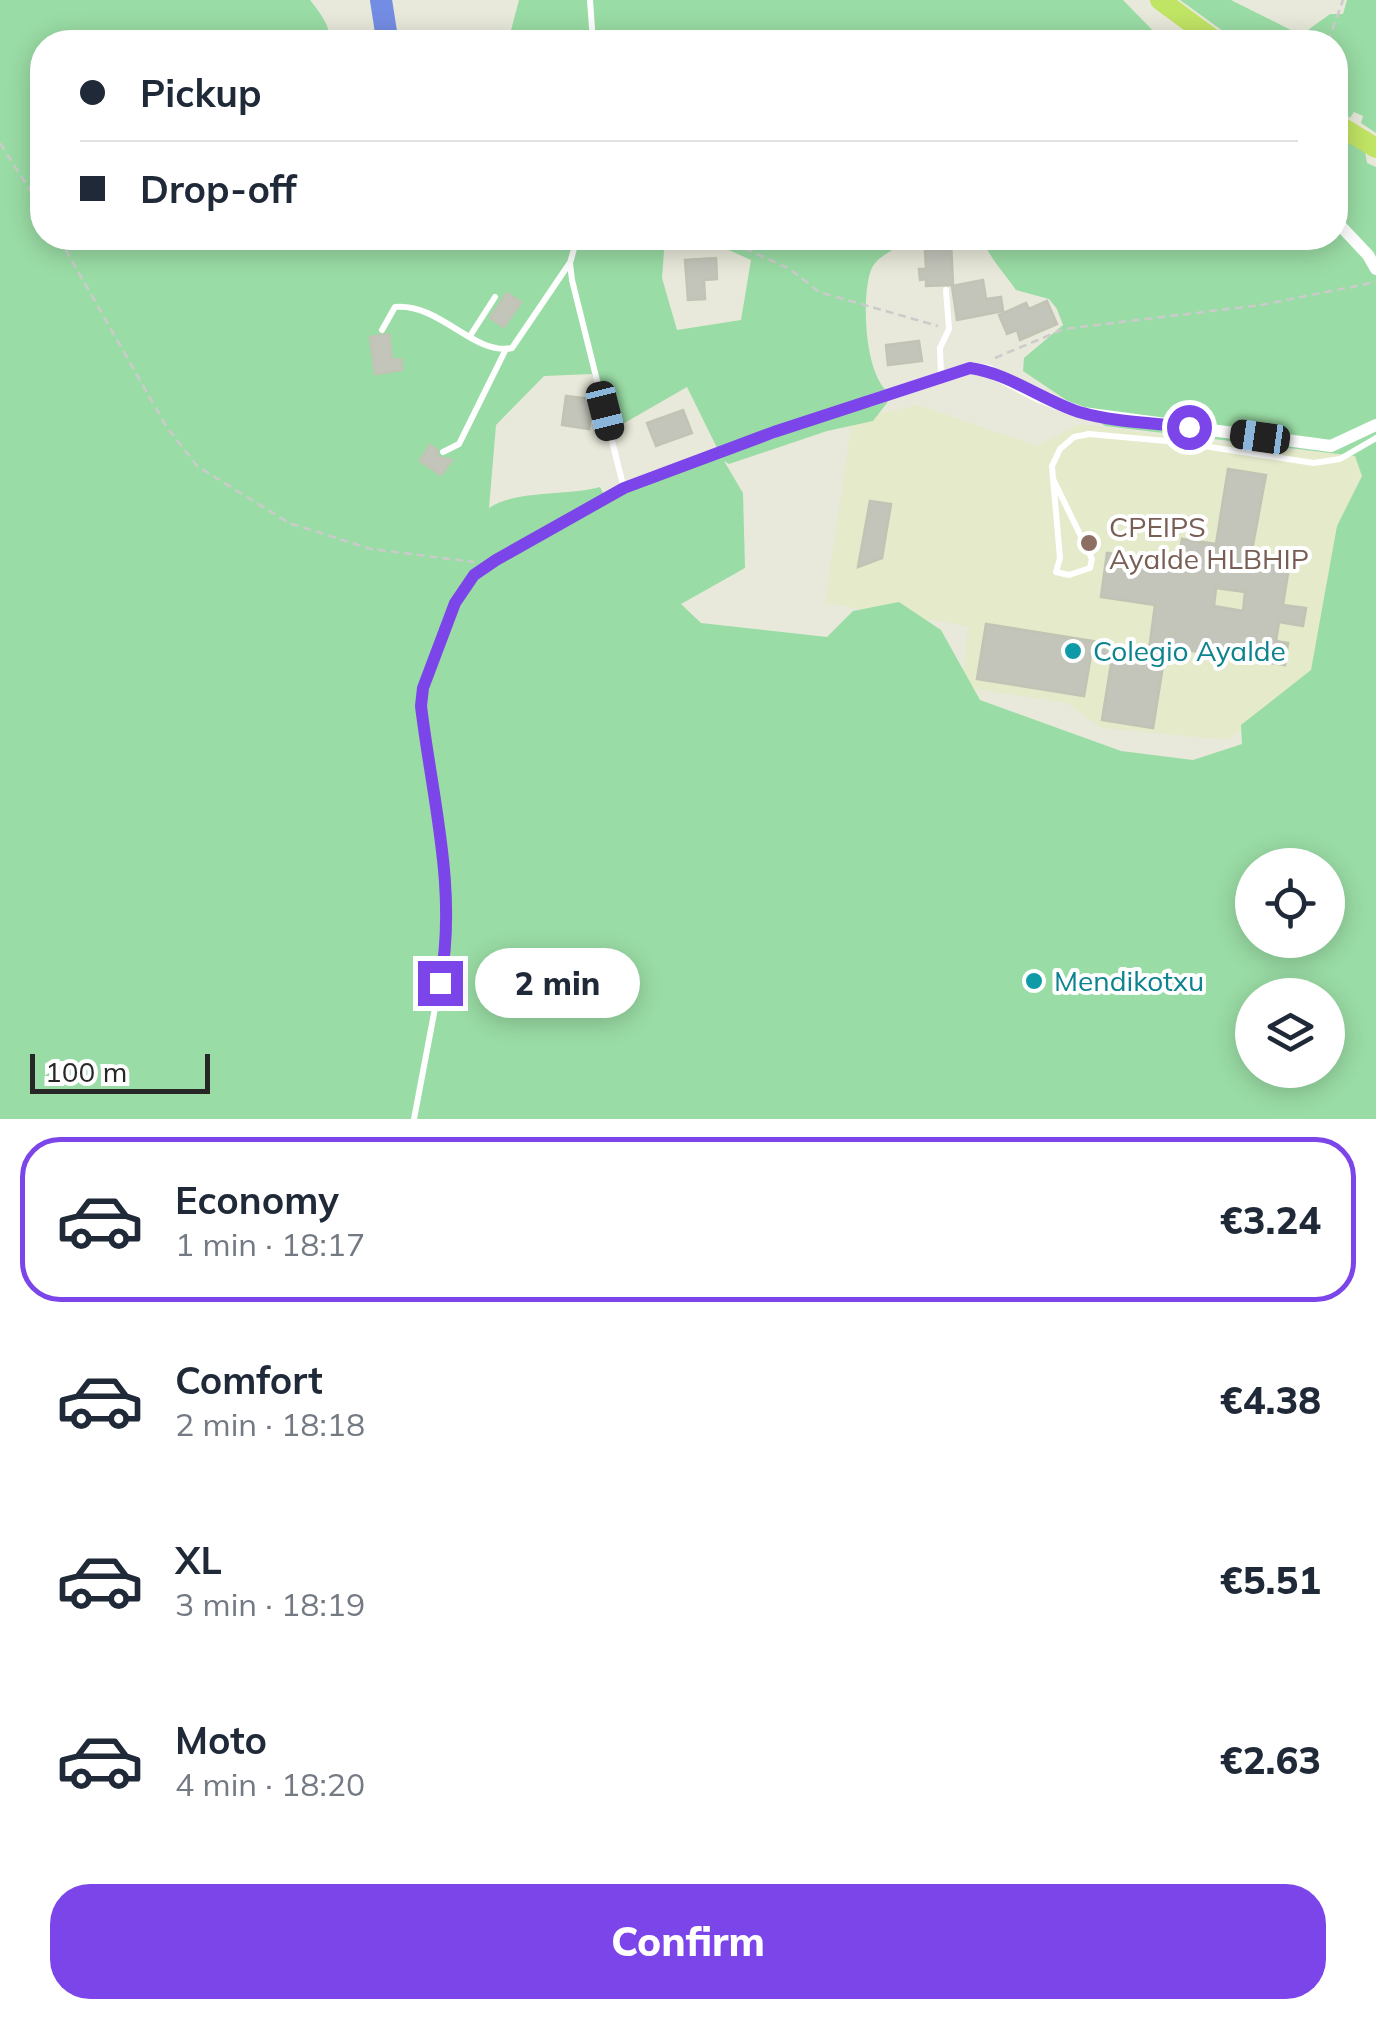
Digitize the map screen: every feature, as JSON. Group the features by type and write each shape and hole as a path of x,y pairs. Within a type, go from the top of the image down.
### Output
{"main road":[{"path":"1160,0 1200,30"},
{"path":"1348,131 1376,148"}],"street":[{"path":"1188,21 1194,30"},
{"path":"1348,234 1376,269"},
{"path":"870,400 970,368 989,370 1038,396 1083,413 1330,446 1376,425"}],"lane":[{"path":"590,0 592,30"},
{"path":"382,330 394,308 408,306 441,318 490,346 512,348 570,263 574,250"},
{"path":"570,263 624,488"},
{"path":"941,377 940,348 949,328 946,290"},
{"path":"470,336 495,297"},
{"path":"444,452 459,444 506,349"},
{"path":"414,1119 446,950 447,886 421,706 423,688 455,603 474,575 491,563 624,488 870,400"},
{"path":"1053,479 1092,558 1090,568 1079,573 1056,572 1060,558 1053,479 1052,466 1060,449 1074,437 1089,434 1177,442 1314,463 1340,459 1376,438"}],"path":[{"path":"1335,30 1343,0"},
{"path":"0,143 30,190"},
{"path":"65,250 166,426 197,466 289,523 370,549 412,557 491,563"},
{"path":"748,250 790,269 819,292 949,328"},
{"path":"970,368 1064,330 1261,305 1376,282"}],"shaded area":[{"name":"CPEIPS Ayalde HLBHIP","path":"918,405 1038,446 1079,424 1265,449 1309,451 1353,445 1364,467 1356,484 1314,673 1228,740 1102,728 1067,703 962,687 968,626 825,603 852,420"}],"green space":[{"path":"0,0 310,0 328,30 30,30 30,250 664,250 662,278 677,330 741,320 751,260 729,250 892,250 871,270 866,318 876,374 893,395 873,421 827,431 729,464 724,461 743,493 745,568 681,604 701,623 827,637 853,611 899,602 941,630 980,700 1121,751 1193,760 1242,744 1241,725 1311,670 1337,526 1362,476 1355,456 1105,426 1023,371 1024,358 1063,325 1049,299 1016,290 988,250 1348,250 1348,142 1365,151 1367,163 1376,167 1376,1119 0,1119","holes":["592,374 614,429 687,387 722,458 681,467 606,499 600,487 512,498 489,508 496,425 544,376"]},
{"path":"519,0 1123,0 1152,30 511,30"},
{"path":"1180,0 1231,0 1291,30 1221,30"},
{"path":"1347,0 1376,0 1376,133 1361,123 1363,116 1354,112 1350,118 1348,30 1308,30 1330,14 1343,14"}],"building":[{"path":"951,250 953,285 926,286 926,279 920,280 919,269 926,269 925,251"},
{"path":"716,258 717,279 704,280 705,299 688,300 685,260"},
{"path":"983,280 986,299 1001,297 1003,311 957,320 952,286"},
{"path":"507,293 521,302 504,327 490,318"},
{"path":"1047,301 1057,324 1020,340 1017,330 1007,334 999,315 1026,303 1029,309"},
{"path":"389,334 392,360 401,359 402,370 375,374 370,337"},
{"path":"919,341 922,361 888,365 886,345"},
{"path":"566,396 593,399 589,429 562,425"},
{"path":"683,410 692,433 656,446 647,423"},
{"path":"430,445 437,450 438,457 452,460 441,475 420,461"},
{"name":"Colegio Ayalde","path":"1228,469 1266,475 1250,561 1289,567 1283,605 1306,608 1303,626 1279,622 1276,641 1288,643 1285,665 1166,647 1153,728 1102,720 1112,658 1091,655 1084,696 977,679 986,624 1149,650 1155,605 1101,597 1107,553 1178,563 1182,539 1216,544","holes":["1216,588 1245,592 1243,611 1214,606"]},
{"path":"870,501 891,504 882,558 858,567"}],"waterway":[{"path":"381,0 386,30"}],"place":[{"name":"CPEIPS Ayalde HLBHIP","path":"1089,543"},
{"name":"Colegio Ayalde","path":"1073,651"},
{"name":"Mendikotxu","path":"1034,981"}],"route":[{"path":"440,983 446,950 447,886 421,706 423,688 455,603 474,575 624,488 774,432 970,368 989,370 1038,396 1083,413 1189,427"}]}
